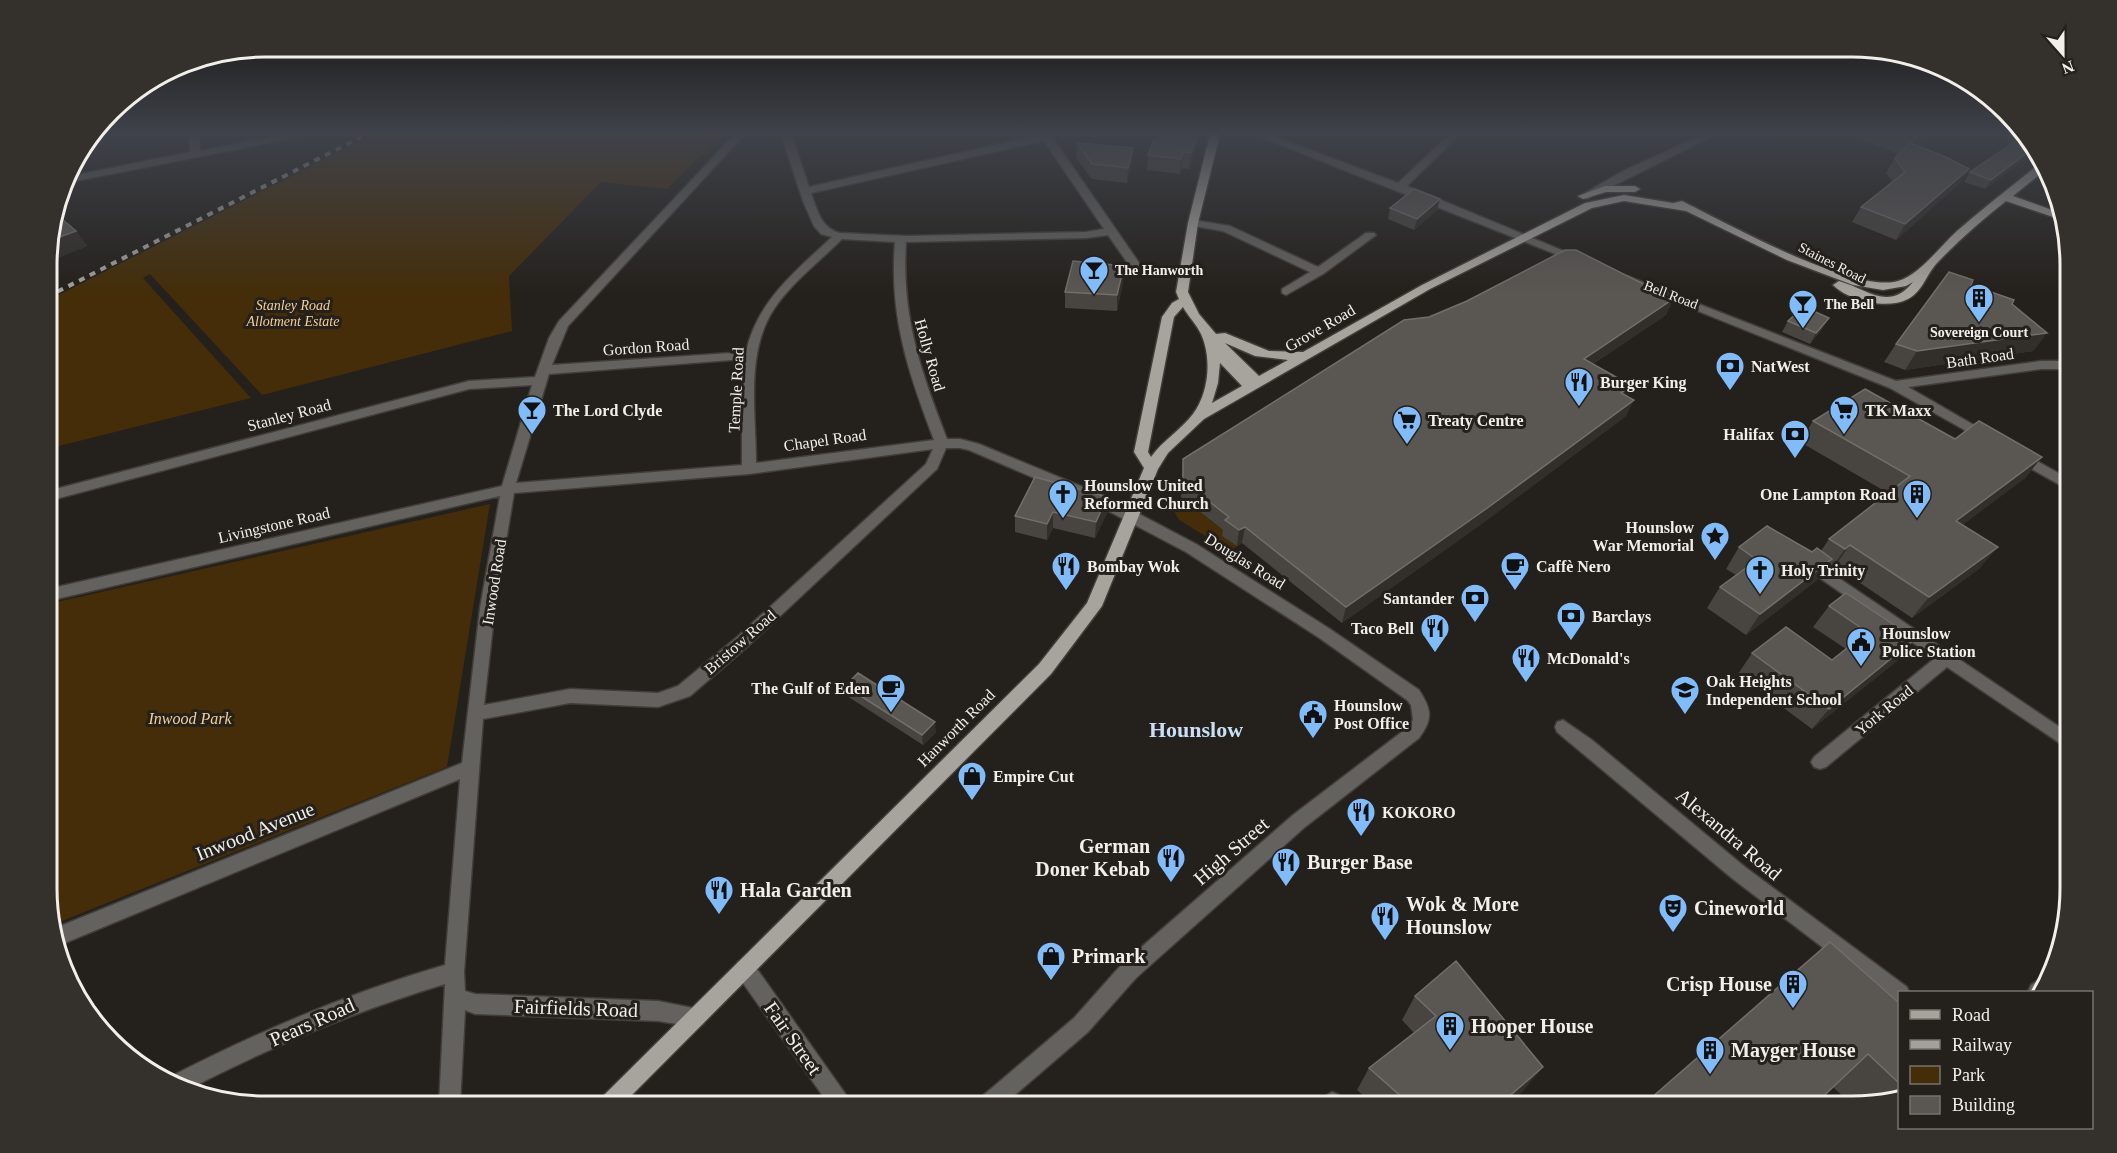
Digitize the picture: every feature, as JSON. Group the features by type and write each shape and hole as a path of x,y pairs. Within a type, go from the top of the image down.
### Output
{"main road":[{"path":"1202,188 1182,284 1185,301 1253,384"},
{"name":"Staines Road","path":"1542,227 1582,196 1605,189 1626,188 1649,191 1776,250 1848,290 1877,299 1907,297 1920,285 1929,265 1966,228 2017,188"},
{"path":"2006,197 2054,214"},
{"name":"Staines Road","path":"1522,237 1603,200 1644,199 1687,208"},
{"name":"Grove Road","path":"1151,468 1163,450 1199,416 1426,287 1522,237"},
{"path":"1151,468 1141,452 1168,317 1176,306 1185,301"},
{"path":"1204,327 1239,346 1265,356 1281,357 1312,352"},
{"path":"1204,327 1212,344 1227,365 1253,384"},
{"path":"1199,416 1209,400 1213,383 1212,344"},
{"name":"Hanworth Road","path":"617,1096 1060,651 1094,606 1151,468"}],"street":[{"name":"Inwood Road","path":"449,1096 453,1018 457,998 454,972 471,767 488,615 508,489 542,376 563,324 690,188"},
{"path":"815,188 805,190 820,227 826,232 839,236 901,238 1076,236 1112,231"},
{"path":"1083,188 1138,270"},
{"path":"1402,188 1587,263"},
{"path":"1582,196 1598,188"},
{"path":"1193,223 1226,228 1320,272"},
{"path":"1286,291 1320,272 1370,235"},
{"name":"Temple Road","path":"749,469 751,355 761,321 784,291 839,236"},
{"name":"Holly Road","path":"901,238 897,272 904,341 942,444"},
{"name":"Bell Road","path":"1620,276 1730,317 1895,385 2060,480"},
{"name":"Gordon Road","path":"542,376 751,355"},
{"name":"Bath Road","path":"1895,385 2041,365 2060,365"},
{"name":"Stanley Road","path":"57,494 469,385 542,376"},
{"name":"Chapel Road","path":"508,489 749,469 942,444 974,447 1132,516"},
{"name":"Bristow Road","path":"477,713 570,696 658,700 684,691 742,642 932,466 942,444"},
{"name":"Livingstone Road","path":"57,593 508,489"},
{"name":"Douglas Road","path":"1132,516 1232,573 1334,642"},
{"path":"1796,555 2060,736"},
{"name":"High Street","path":"998,1096 1081,1025 1129,971 1299,821 1402,744 1419,727 1421,711 1413,695 1334,642"},
{"name":"York Road","path":"1820,762 1947,658"},
{"name":"Alexandra Road","path":"1563,727 1736,871 1827,937 1898,993"},
{"name":"Inwood Avenue","path":"63,935 471,767"},
{"name":"Fair Street","path":"745,969 835,1096"},
{"name":"Pears Road","path":"187,1080 327,1013 390,990 454,972"},
{"name":"Fairfields Road","path":"457,998 475,1004 658,1011 696,1017"}],"green space":[{"name":"Stanley Road Allotment Estate","path":"269,188 595,188 509,276 512,331 262,395 150,274 143,278 251,398 57,446 57,296"},
{"path":"1183,499 1227,533 1223,536 1237,546 1230,551 1179,520 1174,511"},
{"name":"Inwood Park","path":"490,504 447,767 60,922 57,888 57,602"}],"building":[{"path":"1885,188 1947,188 1905,224 1861,207"},
{"path":"1414,189 1440,199 1417,219 1390,208"},
{"path":"62,220 76,231 59,237"},
{"name":"Treaty Centre","path":"1565,250 1576,250 1673,299 1584,359 1632,386 1621,393 1634,400 1486,509 1346,607 1245,527 1239,530 1225,520 1229,517 1183,481 1183,459 1404,320 1429,317 1467,301"},
{"path":"1073,261 1124,266 1117,295 1065,292"},
{"path":"1949,272 1973,280 1971,285 2014,300 2012,304 2047,333 1917,351 1896,344"},
{"path":"1801,309 1807,311 1809,309 1829,318 1816,333 1788,321"},
{"name":"One Lampton Road","path":"1865,389 1955,439 1979,421 2042,457 1956,521 1998,547 1929,597 1850,545 1845,549 1829,539 1910,476 1813,421"},
{"path":"1035,477 1107,497 1096,522 1053,512 1047,524 1015,516"},
{"path":"1767,526 1812,552 1817,548 1832,559 1760,614 1720,587 1757,560 1739,547"},
{"path":"1846,593 1915,639 1829,709 1752,653 1786,627 1832,660 1867,632 1829,606"},
{"path":"858,673 935,722 922,735 845,686"},
{"path":"1830,942 1898,1002 1898,1082 1868,1054 1824,1096 1653,1096"},
{"name":"Hooper House","path":"1456,961 1543,1067 1510,1096 1401,1096 1369,1068 1436,1016 1415,996"}],"railway":[{"path":"57,292 261,188"}],"place":[{"name":"The Hanworth","path":"1094,296"},
{"name":"Sovereign Court","path":"1979,324"},
{"name":"The Bell","path":"1803,330"},
{"name":"NatWest","path":"1730,392"},
{"name":"Burger King","path":"1579,408"},
{"name":"The Lord Clyde","path":"532,436"},
{"name":"TK Maxx","path":"1844,436"},
{"name":"Treaty Centre","path":"1407,446"},
{"name":"Halifax","path":"1795,460"},
{"name":"Hounslow United Reformed Church","path":"1063,520"},
{"name":"One Lampton Road","path":"1917,520"},
{"name":"Hounslow War Memorial","path":"1715,562"},
{"name":"Bombay Wok","path":"1066,592"},
{"name":"Caffè Nero","path":"1515,592"},
{"name":"Holy Trinity","path":"1760,596"},
{"name":"Santander","path":"1475,624"},
{"name":"Barclays","path":"1571,642"},
{"name":"Taco Bell","path":"1435,654"},
{"name":"Hounslow Police Station","path":"1861,668"},
{"name":"McDonald's","path":"1526,684"},
{"name":"The Gulf of Eden","path":"891,714"},
{"name":"Oak Heights Independent School","path":"1685,716"},
{"name":"Hounslow Post Office","path":"1313,740"},
{"name":"Empire Cut","path":"972,802"},
{"name":"KOKORO","path":"1361,838"},
{"name":"German Doner Kebab","path":"1171,884"},
{"name":"Burger Base","path":"1286,888"},
{"name":"Hala Garden","path":"719,916"},
{"name":"Cineworld","path":"1673,934"},
{"name":"Wok & More Hounslow","path":"1385,942"},
{"name":"Primark","path":"1051,982"},
{"name":"Crisp House","path":"1793,1010"},
{"name":"Hooper House","path":"1450,1052"},
{"name":"Mayger House","path":"1710,1076"}],"district":[{"name":"Hounslow","path":"1196,729"}]}
